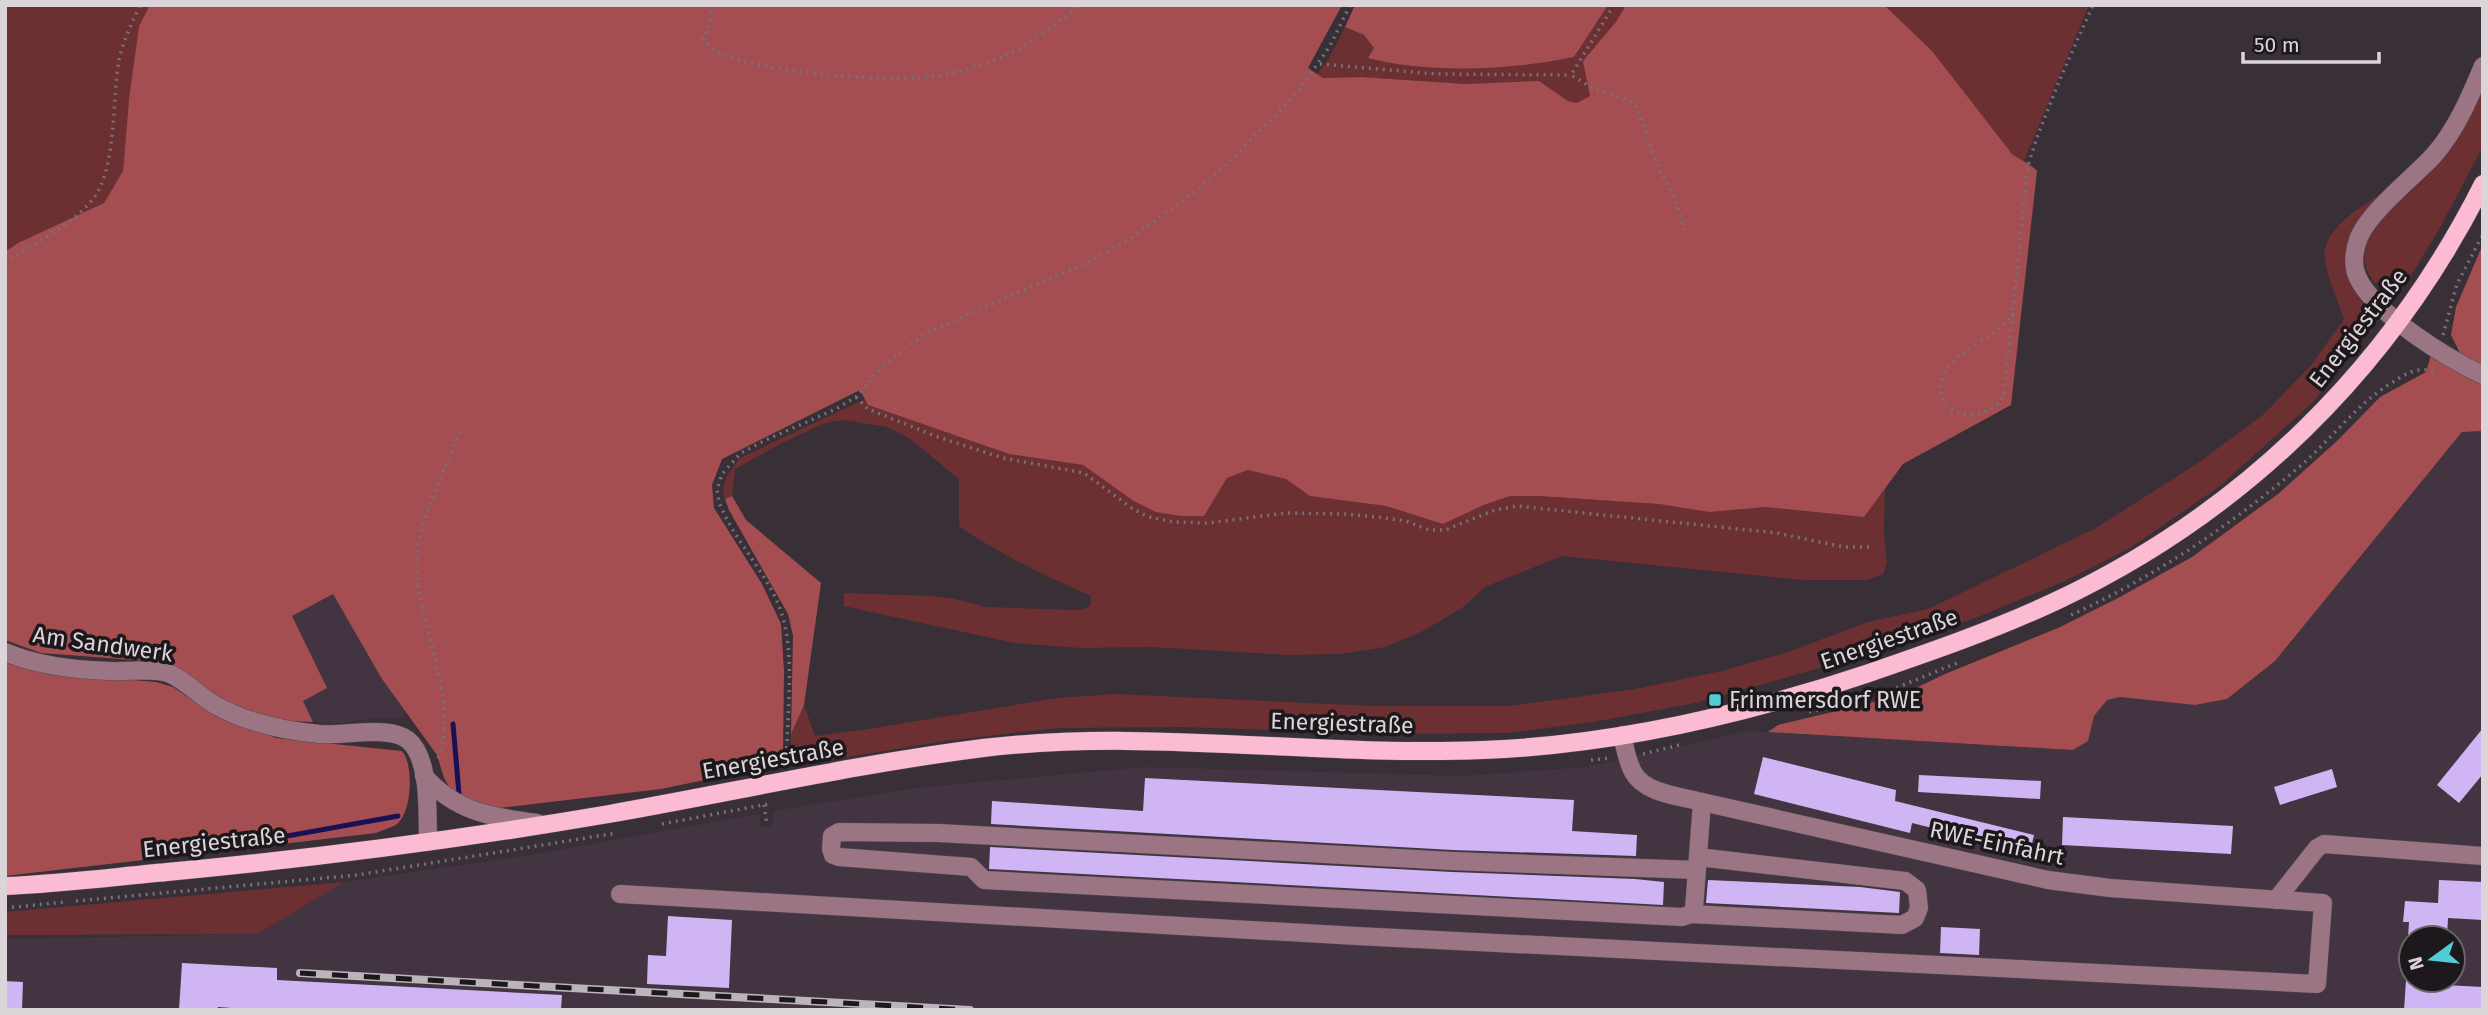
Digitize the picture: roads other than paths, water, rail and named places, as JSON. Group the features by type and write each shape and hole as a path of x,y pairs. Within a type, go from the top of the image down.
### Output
{"main road":[{"name":"Energiestraße","path":"5,886 192,869 428,842 959,752 1058,742 1150,741 1455,751 1539,746 1622,735 1744,710 1834,684 1966,639 2047,606 2101,579 2179,532 2261,470 2325,411 2351,382 2398,322 2450,243 2483,184"}],"street":[{"path":"2483,66 2464,107 2441,146 2369,221 2359,236 2355,265 2360,281 2370,295 2398,322 2433,348 2483,375"},
{"name":"Am Sandwerk","path":"5,652 38,663 72,668 168,673 218,707 275,727 330,735 397,734 410,741 418,752 424,776 428,842"},
{"name":"RWE-Einfahrt","path":"620,894 1357,936 2318,984 2322,903 2110,888 2048,880 1702,802 1642,783 1632,770 1622,735"},
{"path":"424,776 446,797 470,810 546,824"},
{"path":"1691,914 1694,909 1702,802"},
{"path":"842,831 938,833 1452,861 1698,864 1902,880 1912,884 1917,890 1919,908 1915,918 1902,925 1691,914 1682,918 984,880 971,867 839,857 831,850 831,838 842,831"},
{"path":"2276,900 2317,848 2326,844 2483,856"}],"waterway":[{"path":"453,724 459,794"},
{"path":"243,844 398,816"}],"railway":[{"path":"300,973 970,1010"}],"place":[{"name":"Frimmersdorf RWE","path":"1715,700"}]}
